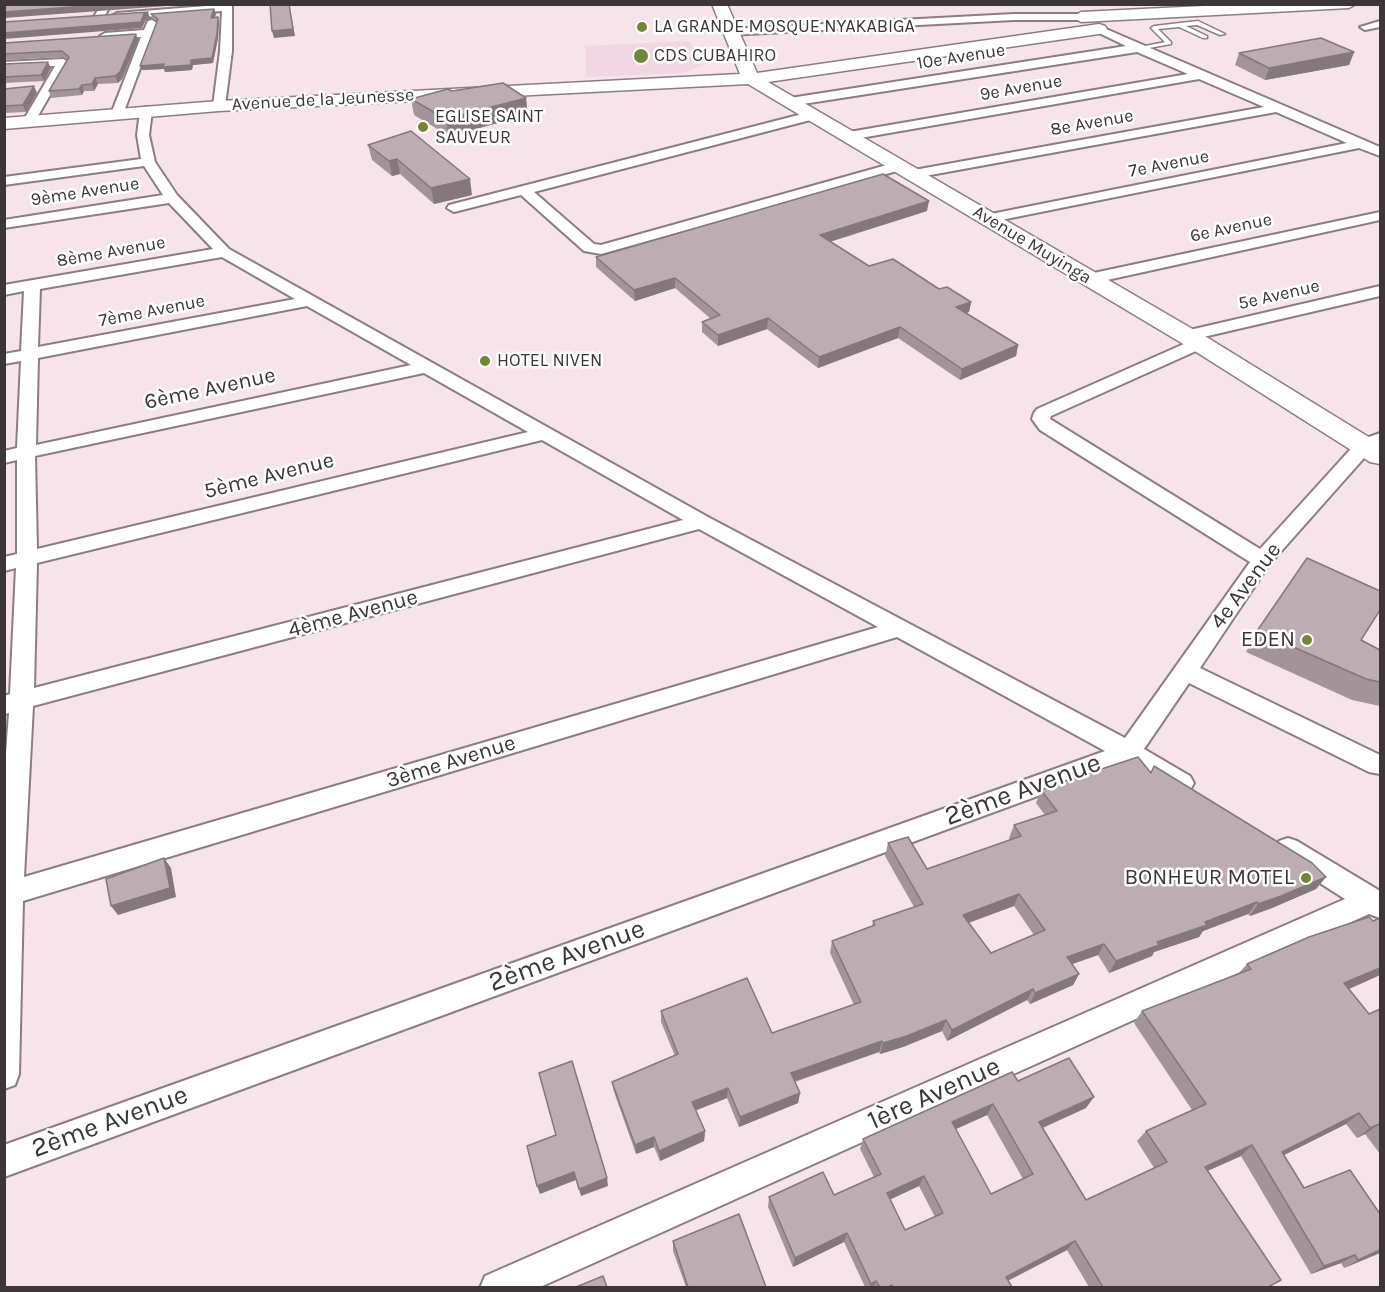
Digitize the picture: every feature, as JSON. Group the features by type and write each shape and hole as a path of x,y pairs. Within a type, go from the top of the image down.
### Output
{"street":[{"path":"99,17 106,4"},
{"path":"719,4 751,80"},
{"path":"1064,4 1099,29 1138,48 1380,152"},
{"path":"729,32 1014,17 1081,17 1349,4"},
{"path":"88,18 156,15 227,6 226,51 219,106"},
{"path":"117,114 156,15"},
{"path":"1365,27 1380,24"},
{"name":"Avenue de la Jeunesse","path":"4,124 219,106 751,80 1099,29"},
{"path":"88,38 147,33"},
{"name":"10e Avenue","path":"790,102 1138,48"},
{"path":"4,65 63,62 45,86 29,121"},
{"name":"9e Avenue","path":"849,136 1200,75"},
{"name":"Avenue Muyinga","path":"751,80 1375,446"},
{"name":"8e Avenue","path":"524,190 589,248 601,250 907,170 1276,108"},
{"path":"146,111 144,135 148,162 172,198 224,252 701,522 1129,752 1199,795"},
{"path":"454,208 814,115"},
{"name":"7e Avenue","path":"986,219 1359,144"},
{"path":"4,181 148,162"},
{"name":"9ème Avenue","path":"4,224 172,198"},
{"name":"6e Avenue","path":"1089,279 1380,216"},
{"name":"8ème Avenue","path":"4,290 224,252"},
{"path":"4,1074 16,561 15,455 30,354 32,285"},
{"name":"5e Avenue","path":"1262,560 1046,426 1041,419 1043,413 1193,339 1380,291"},
{"name":"7ème Avenue","path":"4,359 308,301"},
{"name":"6ème Avenue","path":"15,455 426,367"},
{"name":"5ème Avenue","path":"16,561 544,434"},
{"name":"4e Avenue","path":"1129,752 1262,560 1375,446"},
{"name":"4ème Avenue","path":"13,703 701,522"},
{"name":"3ème Avenue","path":"8,894 897,629"},
{"path":"1184,670 1378,765"},
{"name":"2ème Avenue","path":"4,1161 1129,752"},
{"path":"1270,838 1376,903"},
{"name":"1ère Avenue","path":"497,1287 1376,903"}],"lane":[{"path":"1138,48 1169,42 1154,28 1198,23 1222,34"},
{"path":"1179,25 1205,38"}],"shaded area":[{"name":"CDS CUBAHIRO","path":"689,41 703,65 684,73 586,77 585,46"}],"building":[{"path":"113,4 4,12 4,5"},
{"path":"270,4 289,4 293,29 272,31"},
{"path":"214,9 211,18 218,17 212,58 191,60 191,65 140,66 158,19 151,14"},
{"path":"148,12 144,14 141,22 4,33 4,22"},
{"path":"136,34 120,72 115,76 95,78 92,84 82,85 79,89 49,91 69,57 62,51 4,54 4,43"},
{"path":"1321,38 1354,52 1269,68 1239,53"},
{"path":"48,62 41,75 4,77 4,64"},
{"path":"503,83 526,98 446,119 411,99 448,89 452,91"},
{"path":"34,86 23,105 4,106 4,89"},
{"path":"411,131 470,179 431,188 397,159 389,161 368,145"},
{"path":"883,174 929,201 820,235 869,266 893,259 939,289 947,287 971,302 956,307 1018,345 962,369 900,327 819,357 768,318 718,335 702,322 720,315 675,278 634,290 596,257"},
{"name":"EDEN","path":"1307,558 1380,591 1380,610 1361,640 1380,650 1380,682 1366,679 1257,631"},
{"path":"1138,757 1151,773 1154,766 1312,863 1326,877 1281,896 1258,904 1257,902 1205,922 1207,925 1157,942 1159,945 1116,961 1104,944 1067,957 1079,974 1035,993 1033,989 952,1030 946,1020 907,1036 883,1043 882,1041 791,1073 800,1093 740,1117 728,1088 692,1102 705,1131 659,1151 654,1137 635,1145 612,1082 678,1054 661,1011 747,978 772,1033 861,1002 832,941 875,925 873,921 923,904 888,843 908,837 927,869 1021,836 1014,825 1057,811 1041,790","holes":["1019,894 1045,930 991,953 963,915"]},
{"path":"164,858 170,888 111,906 106,879"},
{"path":"1369,917 1373,921 1380,918 1380,968 1344,983 1369,1014 1380,1009 1380,1126 1379,1124 1370,1128 1359,1113 1282,1152 1304,1188 1350,1170 1380,1214 1380,1250 1358,1260 1355,1255 1324,1266 1252,1145 1205,1167 1281,1280 1268,1287 1103,1287 1075,1241 1006,1277 1012,1287 893,1287 892,1285 880,1287 876,1281 871,1284 847,1233 795,1258 769,1197 823,1172 834,1195 881,1174 863,1139 1012,1072 1018,1081 1069,1058 1094,1097 1039,1122 1086,1200 1167,1162 1146,1131 1206,1104 1142,1011 1251,969 1247,964 1309,937","holes":["993,1104 1033,1174 991,1194 952,1122","924,1176 943,1213 905,1230 887,1193"]},
{"path":"572,1061 607,1178 579,1189 574,1172 537,1186 527,1146 556,1135 539,1073"},
{"path":"739,1214 766,1287 688,1287 673,1241"},
{"path":"603,1276 607,1287 576,1287"}],"place":[{"name":"LA GRANDE MOSQUE NYAKABIGA","path":"642,27"},
{"name":"CDS CUBAHIRO","path":"641,56"},
{"name":"EGLISE SAINT SAUVEUR","path":"423,127"},
{"name":"HOTEL NIVEN","path":"485,361"},
{"name":"EDEN","path":"1307,640"},
{"name":"BONHEUR MOTEL","path":"1306,878"}]}
